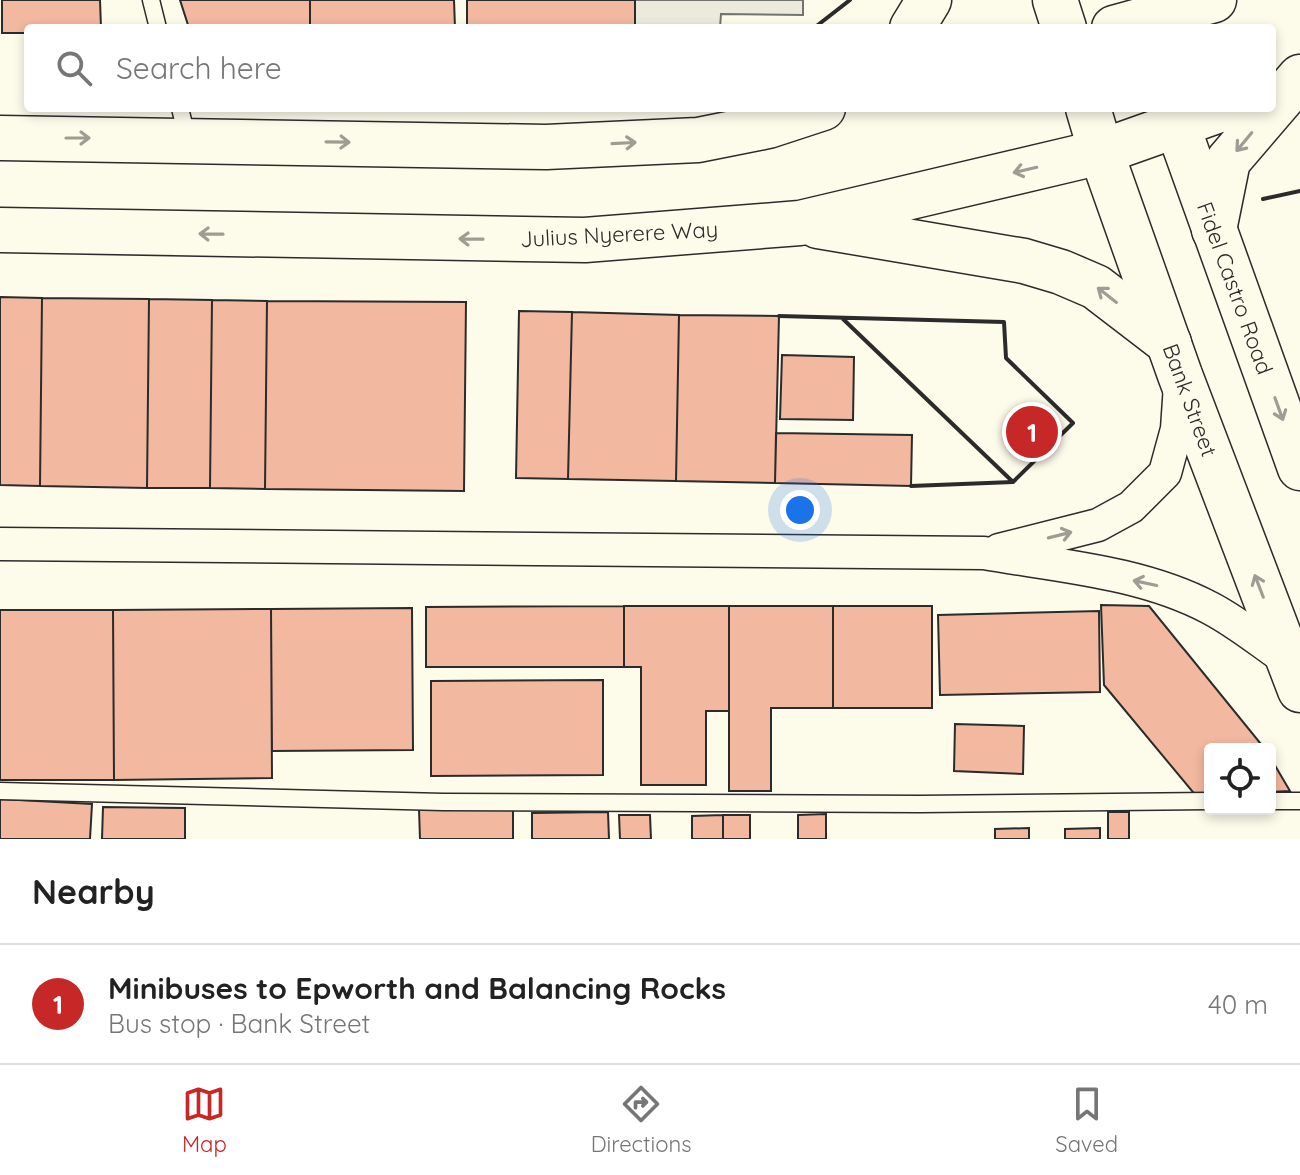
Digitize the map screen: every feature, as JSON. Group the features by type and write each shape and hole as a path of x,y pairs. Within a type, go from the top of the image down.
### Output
{"main road":[{"path":"914,24 929,0"},
{"path":"1055,0 1063,24"},
{"path":"1133,19 1214,0"},
{"path":"1276,100 1289,83"},
{"path":"0,138 184,124 546,147 698,140 768,126 811,112"},
{"name":"Bank Street","path":"1089,112 1174,359 1293,674"},
{"name":"Julius Nyerere Way","path":"0,230 585,240 800,223 1101,152 1174,117 1202,112"},
{"path":"1214,230 1228,161 1266,112"},
{"name":"Fidel Castro Road","path":"1174,117 1300,468"},
{"path":"800,223 1024,261 1061,272 1096,287 1174,359"}],"street":[{"path":"984,553 1098,525 1131,507 1165,473 1177,429 1174,359"},
{"path":"0,544 984,553 1161,587 1211,608 1293,674"}],"lane":[{"path":"151,0 157,24"},
{"path":"0,791 443,802 920,804 1204,801"},
{"path":"1276,801 1300,801"}],"shaded area":[{"path":"635,0 803,0 803,15 721,14 720,24 635,24"}],"building":[{"path":"2,0 100,0 101,24 24,24 24,33 2,33"},
{"path":"180,0 310,0 310,24 188,24"},
{"path":"310,0 454,0 455,24 310,24"},
{"path":"467,0 635,0 635,24 467,24"},
{"path":"0,297 42,298 40,486 0,485"},
{"path":"42,298 149,299 147,488 40,486"},
{"path":"149,299 212,300 210,488 147,488"},
{"path":"212,300 267,301 265,489 210,488"},
{"path":"267,301 466,302 464,491 265,489"},
{"path":"519,311 572,312 568,479 516,478"},
{"path":"572,312 679,315 676,481 568,479"},
{"path":"679,315 779,316 775,483 676,481"},
{"path":"782,355 854,357 853,420 780,419"},
{"path":"776,433 912,435 911,486 775,483"},
{"path":"1101,605 1149,606 1260,743 1204,743 1204,796 1197,797 1104,685"},
{"path":"624,606 729,606 729,711 706,711 706,785 641,785 641,667 624,667"},
{"path":"624,606 624,667 426,667 426,607"},
{"path":"729,606 833,606 833,708 771,708 771,791 729,791"},
{"path":"833,606 932,606 932,708 833,708"},
{"path":"412,608 413,750 272,751 271,609"},
{"path":"271,609 272,778 114,780 113,610"},
{"path":"0,610 113,610 114,780 0,780"},
{"path":"1099,611 1100,692 940,695 938,615"},
{"path":"603,680 603,775 431,776 431,681"},
{"path":"955,724 1024,726 1023,774 954,771"},
{"path":"1276,767 1290,791 1276,792"},
{"path":"0,799 92,804 90,839 0,839"},
{"path":"103,807 185,808 185,839 102,839"},
{"path":"513,808 513,839 420,839 419,809"},
{"path":"608,812 609,839 532,839 532,813"},
{"path":"1108,812 1129,812 1129,839 1108,839"},
{"path":"826,814 826,839 798,839 798,815"},
{"path":"619,815 650,815 651,839 620,839"},
{"path":"723,815 750,815 750,839 723,839"},
{"path":"723,815 723,839 692,839 692,816"},
{"path":"1029,828 1029,839 995,839 995,829"},
{"path":"1100,828 1100,839 1065,839 1065,829"}],"wall":[{"path":"819,24 850,0"},
{"path":"1263,199 1300,191"},
{"path":"779,316 1004,322 1006,358 1073,423 1013,482 911,486"},
{"path":"843,319 1013,482"}],"place":[{"name":"Minibuses to Epworth and Balancing Rocks","path":"1032,432"}]}
